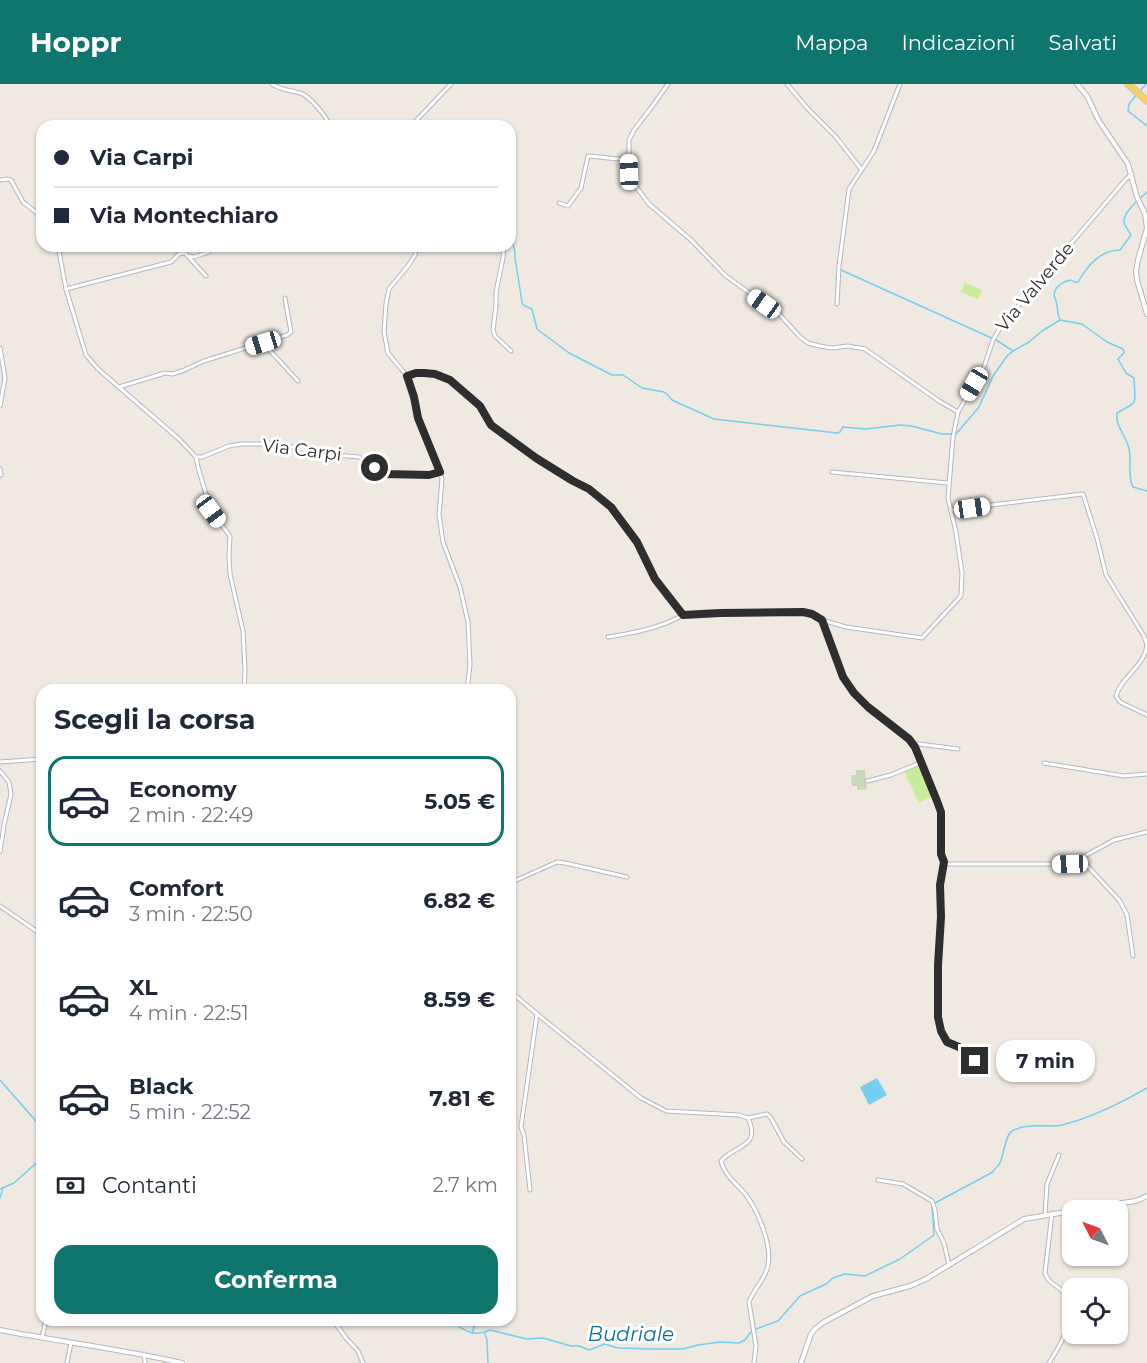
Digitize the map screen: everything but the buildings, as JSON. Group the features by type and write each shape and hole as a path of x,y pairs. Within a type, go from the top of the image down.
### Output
{"main road":[{"path":"1128,84 1135,86 1146,98"}],"street":[{"path":"272,84 304,94 326,120"},
{"path":"417,120 451,84"},
{"path":"668,84 629,140 631,180 649,204 691,240 726,276 780,315 808,343 832,348 848,346 865,349 958,412"},
{"path":"788,84 808,109 836,137 861,169"},
{"path":"837,304 839,266 849,189 874,151 900,84"},
{"path":"1077,84 1087,96 1099,121 1128,164 1137,197 1142,205 1147,228 1136,272 1147,314"},
{"path":"559,204 568,206 581,188 588,156 629,160"},
{"name":"Via Valverde","path":"822,620 846,627 922,638 960,597 962,573 950,510 948,483 958,412 983,370 994,338 1001,326 1132,174"},
{"path":"0,180 11,180 23,202 36,212"},
{"path":"59,252 66,289 86,355 98,369 179,439 196,457 211,511 230,537 230,574 243,631 244,684"},
{"path":"189,256 194,257 209,252"},
{"path":"416,252 390,289 386,304 384,332 388,352 407,376 418,418 440,472 442,486 439,515 443,542 460,587 468,622 470,665 468,684"},
{"path":"504,252 496,292 493,330 495,336 511,351"},
{"path":"66,289 171,262 179,254 186,253 206,276"},
{"path":"119,387 165,373 172,374 204,361 287,335 291,332 285,298"},
{"path":"263,343 298,381"},
{"path":"0,348 5,378 0,406"},
{"path":"407,376 416,373 435,374 450,380 480,406 491,425 536,458 589,489 611,507 637,542 655,579 683,615"},
{"name":"Via Carpi","path":"196,457 241,444 269,445 294,447 322,454 359,457 385,474 429,475 440,472"},
{"path":"0,469 1,475"},
{"path":"832,472 948,483"},
{"path":"950,510 1082,494 1093,524 1106,575 1144,636 1147,645 1143,658 1122,683 1116,696 1120,702 1147,715"},
{"path":"608,637 644,630 683,615 803,612 822,620 843,677 868,707 909,739 922,762 941,812 941,854 944,862 940,885 938,1017 941,1031 947,1042 959,1047 983,1068"},
{"path":"914,746 916,744 958,749"},
{"path":"0,762 36,759"},
{"path":"867,781 891,775 922,762"},
{"path":"1044,763 1124,776 1147,774"},
{"path":"0,771 9,783 11,794 0,852"},
{"path":"944,862 947,864 1070,864 1114,840 1147,832"},
{"path":"1081,859 1120,901 1127,915 1133,956"},
{"path":"516,880 557,862 627,877"},
{"path":"0,906 36,931"},
{"path":"516,996 641,1098 666,1111 739,1115 748,1118 765,1114 770,1116 783,1142 802,1159"},
{"path":"530,1190 524,1135 521,1127 537,1014"},
{"path":"748,1118 752,1127 751,1137 746,1145 721,1161 722,1167 746,1195 756,1211 767,1245 769,1263 765,1275 751,1295 749,1302 756,1346 754,1363"},
{"path":"1045,1215 1047,1184 1059,1155"},
{"path":"878,1180 903,1184 932,1202 937,1229 944,1242 949,1265"},
{"path":"1128,1202 1147,1196"},
{"path":"801,1363 811,1334 824,1322 873,1296 910,1286 926,1278 1024,1219 1062,1213"},
{"path":"1049,1363 1062,1341 1069,1322 1070,1310 1062,1291 1047,1279 1045,1273 1052,1214"},
{"path":"42,1338 45,1326"},
{"path":"337,1326 358,1351 363,1363"},
{"path":"0,1330 144,1354 182,1363"},
{"path":"67,1363 70,1343"},
{"path":"144,1354 145,1363"}],"green space":[{"path":"965,283 982,290 978,299 961,292"},
{"path":"919,765 932,796 919,803 904,772"},
{"path":"856,770 865,770 867,789 857,790 857,786 852,786 851,775 856,775"}],"water":[{"path":"877,1078 887,1095 869,1105 860,1087"}],"waterway":[{"path":"1140,91 1146,84"},
{"path":"1137,94 1129,104 1128,111 1147,126"},
{"name":"Budriale","path":"1147,192 1133,205 1125,217 1125,225 1131,235 1120,250 1100,256 1090,265 1078,282 1071,280 1062,283 1057,287 1054,295 1060,320 1082,324 1107,342 1123,349 1124,353 1118,359 1126,373 1134,378 1135,398 1131,405 1117,413 1117,418 1129,449 1131,483 1133,487 1147,491"},
{"path":"515,252 522,302 523,305 532,309 537,329 569,353 612,375 623,375 642,388 664,392 672,400 714,419 837,433 843,427 866,429 900,425 942,434 956,434 979,407 993,376 1007,356 1060,320"},
{"path":"841,270 996,340 1013,351"},
{"name":"Budriale","path":"0,1080 36,1121"},
{"name":"Budriale","path":"935,1203 993,1172 999,1165 1012,1131 1024,1127 1056,1126 1073,1122 1106,1110 1147,1088"},
{"name":"Budriale","path":"0,1189 14,1183 36,1163"},
{"name":"Budriale","path":"0,1198 3,1188"},
{"name":"Budriale","path":"756,1329 778,1321 800,1296 826,1284 833,1278 845,1274 865,1276 900,1259 934,1235 932,1206"},
{"name":"Budriale","path":"458,1326 474,1333 490,1330 527,1339 543,1338 589,1350 605,1344 618,1348 683,1349 720,1342 739,1343 745,1340 751,1332"},
{"name":"Budriale","path":"472,1334 474,1326"},
{"path":"485,1334 488,1363"}],"route":[{"path":"375,468 385,474 429,475 440,472 416,413 414,397 407,376 424,373 445,377 480,406 491,425 536,458 589,489 611,507 637,542 655,579 683,615 803,612 822,620 843,677 868,707 909,739 915,747 941,812 941,854 944,862 940,885 938,1017 943,1037 947,1042 959,1047 975,1061"}]}
